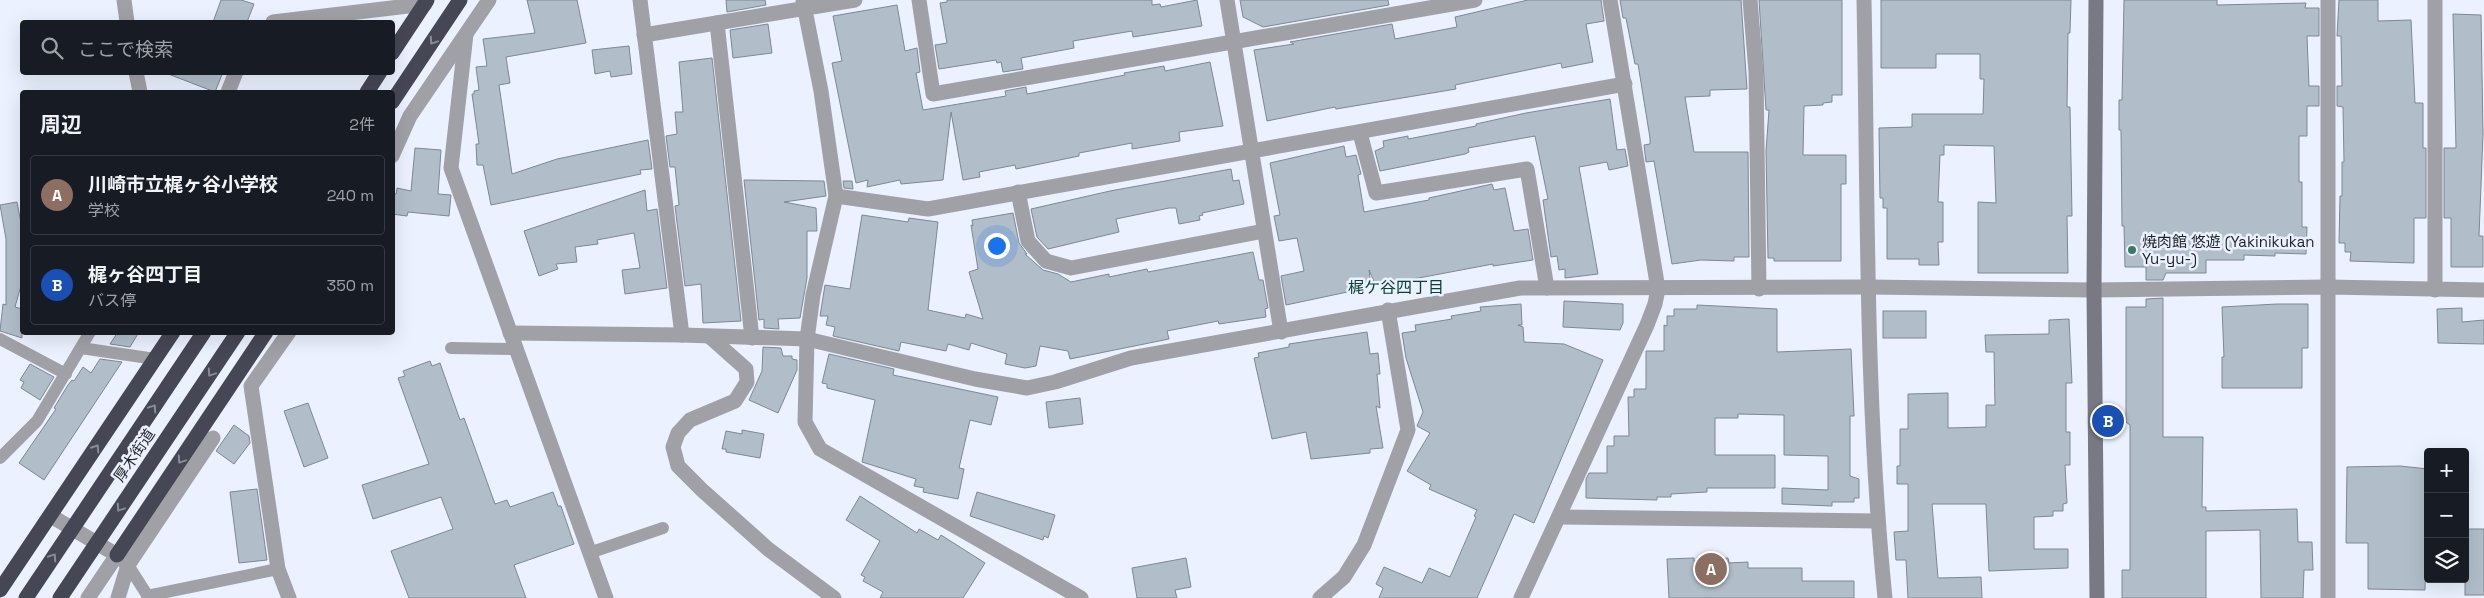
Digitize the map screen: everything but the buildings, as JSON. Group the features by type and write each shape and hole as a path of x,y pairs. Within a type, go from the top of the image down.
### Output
{"highway":[{"path":"395,98 460,0"},
{"path":"395,48 426,2"},
{"path":"368,90 378,75"},
{"path":"0,590 171,335"},
{"name":"厚木街道","path":"26,598 202,335"},
{"name":"厚木街道","path":"60,598 236,335"},
{"path":"122,560 264,335"}],"street":[{"path":"124,0 128,20"},
{"path":"395,149 410,116 489,0"},
{"path":"640,0 682,335"},
{"path":"644,35 717,23 804,4 855,0"},
{"path":"919,0 934,94 1475,0"},
{"path":"1227,0 1281,332"},
{"path":"1522,598 1656,304 1658,289 1610,0"},
{"path":"1750,0 1756,72 1759,289"},
{"path":"1864,0 1869,287 1877,521 1885,598"},
{"path":"2096,0 2094,290 2098,598"},
{"path":"2328,0 2328,598"},
{"path":"2435,0 2435,290"},
{"path":"288,20 426,2"},
{"path":"804,4 821,91 836,196 813,295 807,339 805,422 820,449 1081,598"},
{"path":"717,23 752,338"},
{"path":"466,34 450,168 606,598"},
{"path":"137,75 140,90"},
{"path":"229,90 235,75"},
{"path":"836,196 928,208 1625,84"},
{"path":"1360,132 1376,193 1527,169 1547,288"},
{"path":"1018,192 1028,241 1046,261 1071,268 1264,231"},
{"path":"510,334 682,335 807,339 974,379 1027,388 1055,382 1131,358 1281,332 1388,310 1520,288 1759,289 1869,287 2094,290 2328,287 2484,290"},
{"path":"1320,598 1344,577 1364,545 1408,430 1388,310"},
{"path":"287,335 252,386 278,569 289,598"},
{"path":"710,336 746,369 747,382 735,401 690,420 678,433 673,447 678,466 768,549 834,598"},
{"path":"88,598 122,560 214,438"},
{"path":"51,516 122,560"},
{"path":"1560,517 1877,521"},
{"path":"118,598 122,560"}],"lane":[{"path":"0,458 37,421 88,335"},
{"path":"0,339 66,374"},
{"path":"81,348 155,359"},
{"path":"451,348 516,349"},
{"path":"589,553 663,528"},
{"path":"122,560 148,597 278,569"}],"place":[{"name":"焼肉館 悠遊 (Yakinikukan Yu-yu-)","path":"2132,250"},
{"name":"梶ヶ谷四丁目","path":"2108,421"},
{"name":"川崎市立梶ヶ谷小学校","path":"1711,569"}],"district":[{"name":"梶ケ谷四丁目","path":"1396,287"}]}
